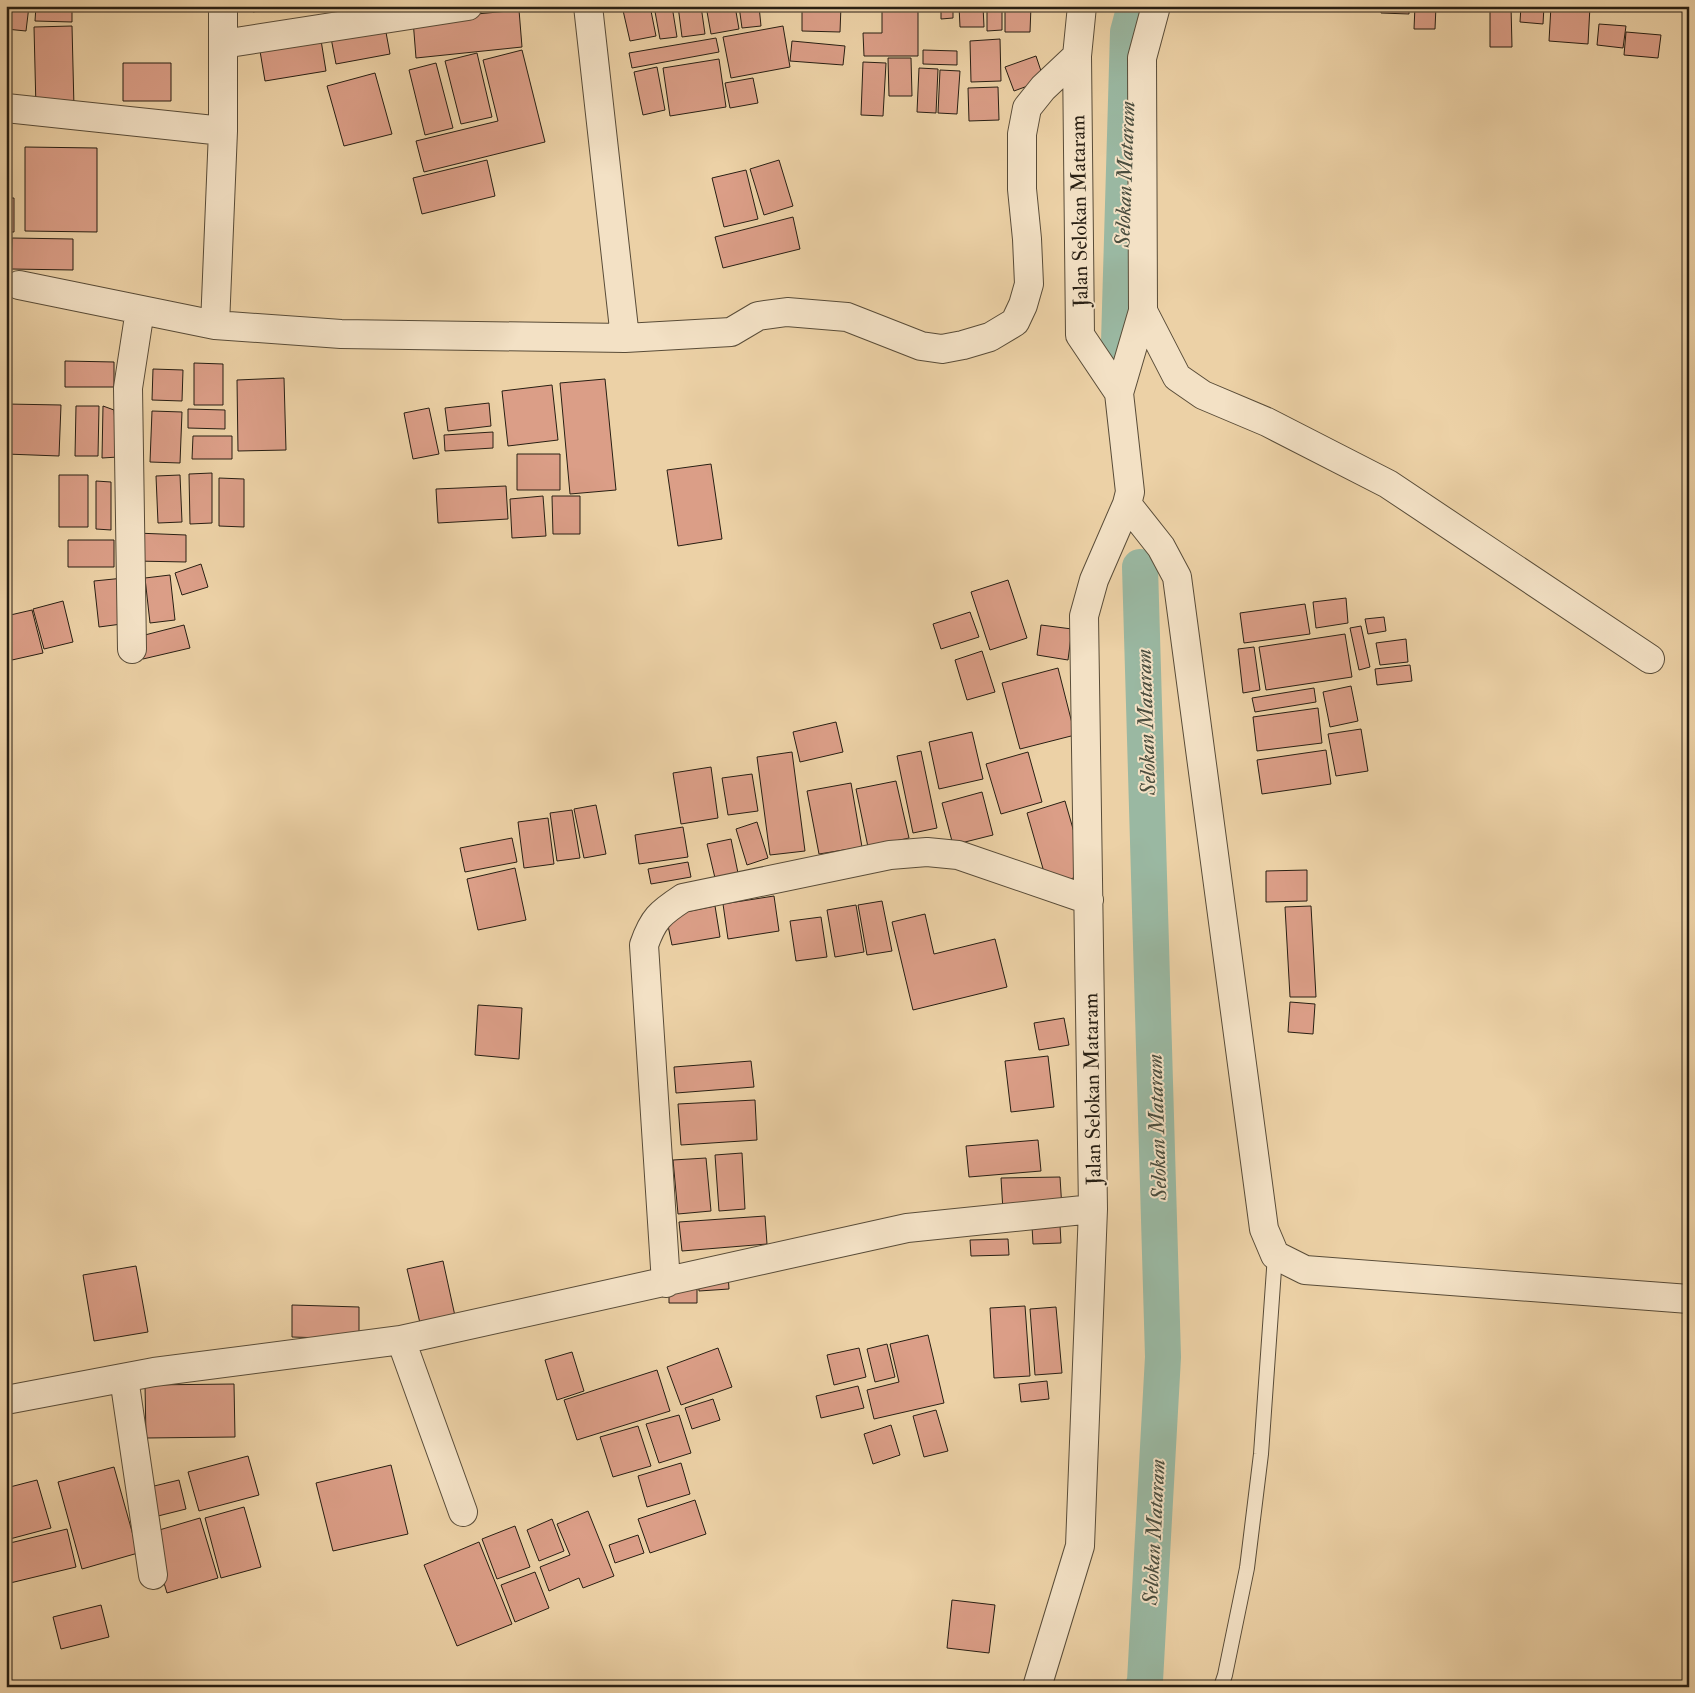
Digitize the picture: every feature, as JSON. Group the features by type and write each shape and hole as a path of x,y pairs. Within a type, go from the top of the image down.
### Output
{"street":[{"path":"215,325 223,131 223,6"},
{"path":"223,44 468,6"},
{"path":"588,6 625,338"},
{"name":"Jalan Selokan Mataram","path":"1082,6 1077,56 1080,335 1119,398"},
{"path":"1156,6 1142,58 1143,311 1119,398 1128,498 1161,547 1177,577 1264,1229 1275,1255 1305,1270 1689,1299"},
{"path":"19,285 215,325 340,334 625,338 731,332 758,316 787,312 847,317 921,346 942,349 963,346 990,337 1015,322 1023,305 1029,284 1022,189 1022,134 1027,108 1043,88 1077,56"},
{"path":"6,108 223,131"},
{"path":"132,648 128,388 140,310"},
{"path":"1143,311 1177,377 1203,395 1267,422 1388,484 1650,659"},
{"name":"Jalan Selokan Mataram","path":"1037,1687 1080,1546 1093,1209 1084,616 1094,580 1128,498"},
{"path":"666,1282 644,945 650,926 663,912 683,898 890,855 927,852 958,855 1089,900"},
{"path":"6,1400 154,1372 401,1340 907,1228 1093,1209"},
{"path":"401,1340 463,1512"},
{"path":"124,1378 153,1575"}],"lane":[{"path":"1221,1687 1226,1675 1250,1549 1261,1454 1275,1255"}],"building":[{"path":"6,6 29,6 26,31 6,29"},
{"path":"36,6 72,6 72,22 35,21"},
{"path":"252,6 284,6 253,12"},
{"path":"622,6 650,6 656,36 630,41"},
{"path":"654,6 672,6 677,37 660,39"},
{"path":"678,6 701,6 705,34 682,37"},
{"path":"706,6 735,6 739,29 711,34"},
{"path":"739,6 759,6 761,26 742,28"},
{"path":"802,6 841,6 840,32 802,31"},
{"path":"854,6 871,6 871,11 853,11"},
{"path":"941,6 953,6 953,18 941,19"},
{"path":"959,6 983,6 984,27 960,27"},
{"path":"987,6 1002,6 1002,30 987,31"},
{"path":"1005,6 1031,6 1030,32 1005,32"},
{"path":"1381,6 1409,6 1409,14 1381,13"},
{"path":"1415,6 1436,6 1435,29 1414,29"},
{"path":"1490,6 1511,6 1512,47 1490,47"},
{"path":"1521,6 1544,6 1543,24 1520,22"},
{"path":"1551,6 1590,6 1588,44 1549,41"},
{"path":"918,8 918,56 864,56 863,33 882,33 882,9"},
{"path":"519,10 522,47 416,58 413,20"},
{"path":"1599,24 1626,26 1623,48 1597,45"},
{"path":"72,26 74,108 36,109 34,27"},
{"path":"783,26 790,67 731,78 723,37"},
{"path":"385,27 390,54 336,64 331,38"},
{"path":"1626,32 1661,35 1658,58 1624,55"},
{"path":"320,34 326,71 265,81 259,45"},
{"path":"716,38 719,52 632,68 629,53"},
{"path":"1000,39 1001,81 971,82 970,41"},
{"path":"792,41 845,46 843,65 790,61"},
{"path":"522,50 545,142 424,172 416,141 498,121 483,60"},
{"path":"923,50 957,51 957,65 923,64"},
{"path":"477,53 492,117 461,124 445,61"},
{"path":"1036,56 1044,80 1014,91 1005,67"},
{"path":"888,58 911,58 912,96 889,96"},
{"path":"719,59 726,107 670,116 663,68"},
{"path":"863,62 886,63 883,116 861,115"},
{"path":"123,63 171,63 171,101 123,101"},
{"path":"436,63 453,128 425,135 409,70"},
{"path":"657,67 665,110 643,115 634,72"},
{"path":"919,68 938,69 936,113 917,112"},
{"path":"940,70 960,71 957,114 938,113"},
{"path":"375,73 392,134 344,146 327,86"},
{"path":"753,78 758,103 730,108 725,83"},
{"path":"998,87 999,120 969,121 968,88"},
{"path":"25,147 97,148 97,232 25,231"},
{"path":"487,160 495,196 422,214 413,178"},
{"path":"779,160 793,206 764,215 750,169"},
{"path":"746,170 758,219 724,227 712,178"},
{"path":"6,198 14,198 14,232 6,232"},
{"path":"793,217 800,249 723,268 715,237"},
{"path":"12,238 73,239 73,270 11,269"},
{"path":"65,361 114,362 114,387 65,387"},
{"path":"194,363 223,364 223,405 194,405"},
{"path":"153,369 183,370 182,401 152,400"},
{"path":"284,378 286,450 238,451 237,380"},
{"path":"605,379 616,490 570,494 560,383"},
{"path":"552,385 558,440 508,446 502,391"},
{"path":"489,403 491,426 448,431 445,408"},
{"path":"6,404 61,405 59,456 6,454"},
{"path":"76,406 99,406 98,456 75,456"},
{"path":"103,406 114,410 118,457 102,458"},
{"path":"429,408 439,454 413,459 404,413"},
{"path":"188,409 225,410 225,429 188,428"},
{"path":"152,411 182,412 180,463 150,462"},
{"path":"493,432 493,448 445,451 444,435"},
{"path":"193,436 232,436 232,459 192,459"},
{"path":"517,454 560,454 560,490 517,490"},
{"path":"711,464 722,539 678,546 667,470"},
{"path":"212,473 212,523 190,524 189,474"},
{"path":"59,475 88,475 88,527 59,527"},
{"path":"180,475 182,522 158,523 156,476"},
{"path":"219,478 244,479 244,527 219,526"},
{"path":"96,481 111,482 111,530 96,529"},
{"path":"506,486 508,519 438,523 436,489"},
{"path":"543,496 546,536 512,538 510,499"},
{"path":"552,496 580,496 580,534 553,534"},
{"path":"136,533 186,535 186,562 135,561"},
{"path":"68,540 114,540 114,567 68,567"},
{"path":"201,564 208,587 182,595 175,573"},
{"path":"170,575 175,620 150,623 145,578"},
{"path":"124,578 129,623 99,627 94,581"},
{"path":"1008,580 1027,638 990,650 971,592"},
{"path":"1346,598 1348,623 1316,628 1313,602"},
{"path":"63,601 73,642 44,649 33,609"},
{"path":"1305,604 1310,634 1244,643 1240,613"},
{"path":"32,610 43,653 12,660 6,637 6,616"},
{"path":"970,612 979,637 941,649 933,624"},
{"path":"1384,617 1386,631 1368,634 1365,619"},
{"path":"184,625 190,648 143,659 137,637"},
{"path":"1041,625 1072,629 1068,660 1037,655"},
{"path":"1361,626 1370,667 1359,670 1350,628"},
{"path":"1345,634 1352,677 1266,690 1259,647"},
{"path":"1406,639 1408,662 1380,665 1376,643"},
{"path":"1254,647 1260,690 1243,693 1238,649"},
{"path":"982,651 995,692 967,700 955,660"},
{"path":"1410,665 1412,681 1377,685 1375,669"},
{"path":"1058,668 1075,735 1020,749 1002,683"},
{"path":"1351,686 1358,721 1330,727 1323,692"},
{"path":"1314,688 1316,702 1255,712 1252,698"},
{"path":"1318,708 1322,743 1257,751 1253,717"},
{"path":"836,722 843,752 800,762 793,732"},
{"path":"1361,729 1368,771 1336,776 1328,734"},
{"path":"972,732 983,779 939,789 929,742"},
{"path":"1326,750 1331,784 1262,794 1257,760"},
{"path":"921,751 937,828 913,833 897,756"},
{"path":"792,752 805,851 770,855 757,757"},
{"path":"1028,752 1042,802 1001,814 986,764"},
{"path":"711,767 718,818 681,824 673,773"},
{"path":"752,774 758,811 728,815 722,778"},
{"path":"896,781 909,838 868,847 856,789"},
{"path":"851,783 862,847 819,854 807,791"},
{"path":"982,792 993,835 953,845 942,803"},
{"path":"1065,801 1086,874 1048,886 1027,813"},
{"path":"596,805 606,854 584,858 574,809"},
{"path":"572,810 580,858 557,861 550,813"},
{"path":"548,818 554,864 524,868 518,822"},
{"path":"757,822 768,858 747,865 736,829"},
{"path":"683,827 688,857 639,864 635,835"},
{"path":"512,838 517,862 465,872 460,848"},
{"path":"731,839 738,873 715,878 707,844"},
{"path":"688,862 691,877 651,884 648,869"},
{"path":"515,868 526,920 478,930 467,879"},
{"path":"1307,870 1307,901 1266,902 1266,871"},
{"path":"774,896 779,931 728,939 723,904"},
{"path":"882,901 892,951 867,955 858,905"},
{"path":"856,905 864,952 835,957 827,910"},
{"path":"715,906 720,937 672,945 666,916"},
{"path":"1311,906 1316,997 1290,997 1285,907"},
{"path":"925,914 934,954 995,939 1007,987 913,1010 892,922"},
{"path":"821,917 827,957 796,961 790,921"},
{"path":"1290,1002 1315,1004 1313,1034 1288,1032"},
{"path":"478,1005 522,1008 519,1059 475,1055"},
{"path":"1064,1018 1069,1045 1039,1050 1034,1023"},
{"path":"1048,1056 1054,1107 1011,1112 1005,1061"},
{"path":"751,1061 754,1087 676,1093 674,1067"},
{"path":"755,1100 757,1140 681,1145 678,1104"},
{"path":"1038,1140 1041,1171 969,1177 966,1146"},
{"path":"742,1153 745,1209 719,1211 715,1155"},
{"path":"706,1158 711,1211 678,1214 673,1160"},
{"path":"1060,1177 1062,1209 1003,1211 1001,1178"},
{"path":"765,1216 767,1244 682,1251 679,1222"},
{"path":"1060,1225 1061,1243 1033,1244 1032,1226"},
{"path":"1008,1239 1009,1255 971,1256 970,1240"},
{"path":"443,1261 455,1316 420,1323 407,1269"},
{"path":"136,1266 148,1332 94,1341 83,1275"},
{"path":"728,1274 729,1289 699,1291 698,1276"},
{"path":"669,1284 697,1285 697,1303 669,1303"},
{"path":"292,1305 359,1307 359,1339 292,1337"},
{"path":"1025,1306 1030,1376 994,1378 990,1308"},
{"path":"1056,1307 1062,1373 1035,1375 1030,1309"},
{"path":"928,1335 944,1403 874,1419 867,1390 899,1382 890,1344"},
{"path":"887,1344 895,1377 875,1382 867,1349"},
{"path":"718,1348 732,1387 681,1405 667,1367"},
{"path":"859,1348 866,1377 834,1385 827,1355"},
{"path":"572,1352 584,1391 557,1400 545,1360"},
{"path":"657,1370 670,1411 577,1440 564,1400"},
{"path":"1047,1381 1049,1399 1021,1402 1019,1384"},
{"path":"234,1384 235,1437 146,1438 145,1385"},
{"path":"858,1386 864,1408 821,1418 816,1396"},
{"path":"713,1399 720,1420 692,1429 685,1408"},
{"path":"936,1410 948,1451 924,1457 913,1416"},
{"path":"679,1415 691,1453 659,1463 646,1424"},
{"path":"891,1425 900,1455 873,1464 864,1434"},
{"path":"638,1426 651,1466 613,1477 600,1437"},
{"path":"248,1456 259,1495 199,1511 188,1472"},
{"path":"681,1463 690,1494 647,1507 638,1476"},
{"path":"391,1465 408,1534 333,1551 316,1483"},
{"path":"114,1467 138,1553 82,1569 58,1482"},
{"path":"37,1480 51,1528 6,1540 6,1488"},
{"path":"179,1480 186,1509 158,1516 150,1487"},
{"path":"695,1500 706,1534 650,1553 638,1519"},
{"path":"244,1507 261,1567 221,1578 205,1518"},
{"path":"588,1511 614,1576 583,1588 579,1578 549,1591 540,1567 570,1555 557,1524"},
{"path":"200,1518 218,1578 167,1593 149,1533"},
{"path":"552,1519 564,1551 539,1561 527,1530"},
{"path":"515,1526 530,1567 497,1579 482,1539"},
{"path":"67,1529 76,1567 6,1584 6,1544"},
{"path":"638,1535 644,1553 615,1563 609,1545"},
{"path":"479,1542 512,1624 457,1646 424,1565"},
{"path":"535,1572 549,1608 515,1622 501,1585"},
{"path":"952,1600 995,1605 989,1653 947,1648"},
{"path":"101,1605 109,1637 61,1649 53,1617"}],"waterway":[{"name":"Selokan Mataram","path":"1119,342 1128,32 1135,6"},
{"name":"Selokan Mataram","path":"1140,567 1163,1357 1145,1681 1143,1687"}]}
